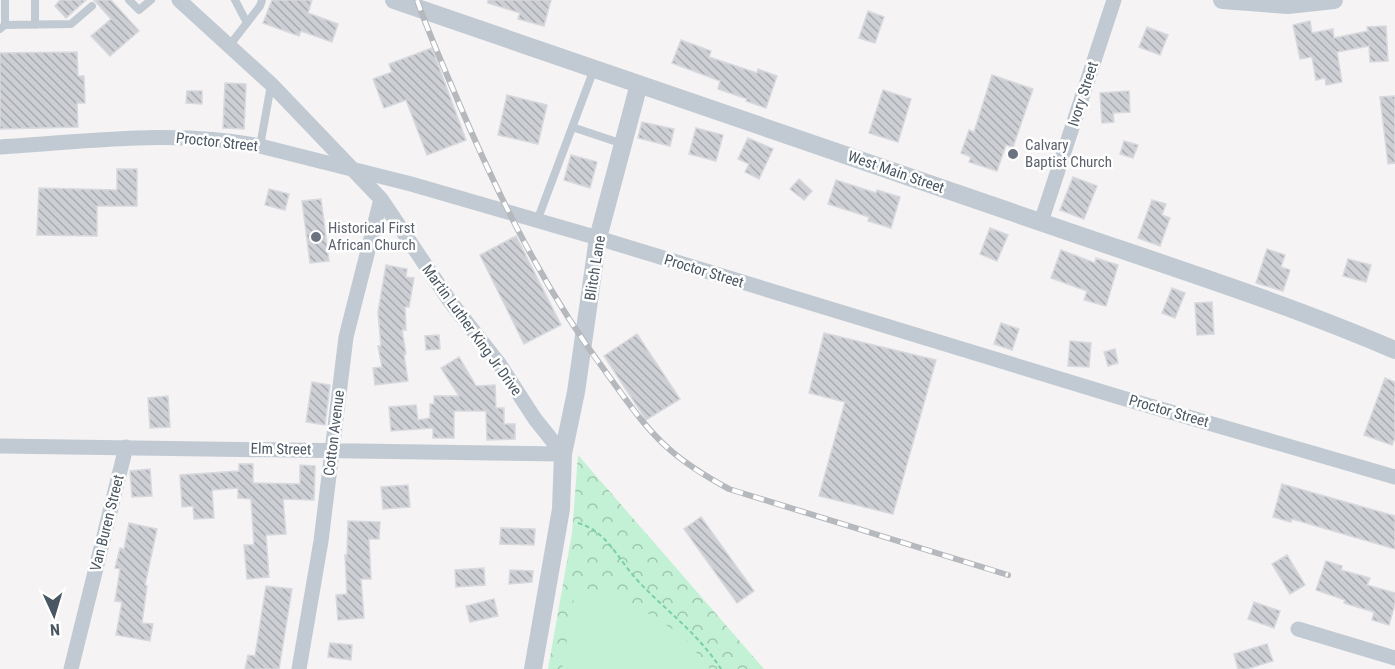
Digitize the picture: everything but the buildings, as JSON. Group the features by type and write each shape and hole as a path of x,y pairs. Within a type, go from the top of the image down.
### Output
{"street":[{"name":"Martin Luther King Jr Drive","path":"179,0 271,84 381,199 449,300 500,365 536,419 563,454"},
{"name":"West Main Street","path":"394,0 1041,222 1347,330 1395,351"},
{"name":"Ivory Street","path":"1041,222 1114,0"},
{"path":"1222,0 1287,2 1334,0"},
{"name":"Blitch Lane","path":"563,454 576,392 598,238 639,84"},
{"name":"Proctor Street","path":"0,147 181,137 260,146 352,169 598,238 1119,397 1395,477"},
{"name":"Cotton Avenue","path":"299,669 321,541 346,337 381,199"},
{"name":"Elm Street","path":"0,446 563,454"},
{"name":"Van Buren Street","path":"71,669 126,447"},
{"path":"533,669 561,509 563,454"},
{"path":"1298,629 1395,658"}],"lane":[{"path":"5,0 3,27 71,24 92,6"},
{"path":"35,25 36,0"},
{"path":"129,0 139,10 151,0"},
{"path":"235,0 247,23"},
{"path":"229,46 262,0"},
{"path":"537,221 594,69"},
{"path":"260,146 271,84"},
{"path":"572,127 623,144"}],"path":[{"path":"578,523 596,531 607,542 637,580 692,631 721,669"}],"green space":[{"path":"578,455 764,669 548,669 572,533"},
{"path":"576,586 601,592 639,608 682,635 710,669 562,669"}],"railway":[{"path":"417,0 474,137 525,243 585,343 637,414 660,441 690,466 729,489 1008,575"}],"place":[{"name":"Calvary Baptist Church","path":"1013,154"},
{"name":"Historical First African Church","path":"316,237"}]}
